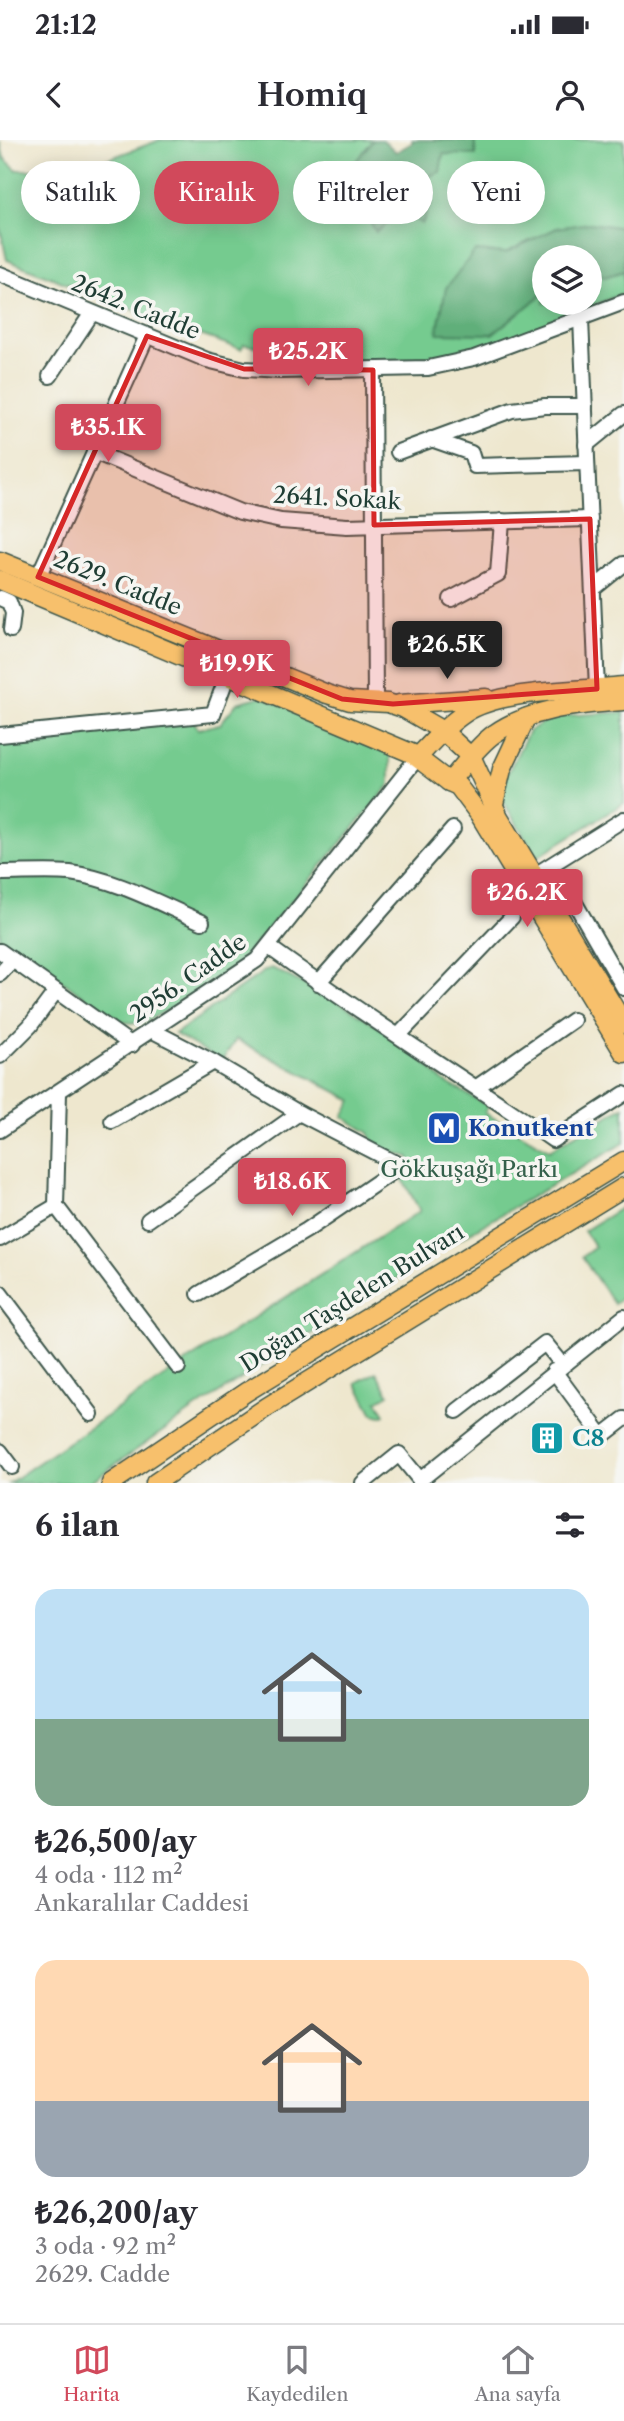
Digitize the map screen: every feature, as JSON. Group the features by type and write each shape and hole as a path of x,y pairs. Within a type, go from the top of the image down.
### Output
{"main road":[{"name":"2629. Cadde","path":"0,561 327,694 349,701 384,704 421,717 443,731 472,758 494,808 624,1024"},
{"name":"2629. Cadde","path":"0,580 228,674 418,757 458,786 479,814 624,1053"},
{"path":"384,704 624,687"},
{"path":"418,757 466,712 503,697"},
{"path":"449,782 493,735 526,718 559,707 624,701"},
{"path":"494,808 502,769 526,718"},
{"name":"Doğan Taşdelen Bulvarı","path":"111,1483 246,1392 624,1161"},
{"name":"Doğan Taşdelen Bulvarı","path":"155,1483 267,1407 624,1187"}],"street":[{"name":"2642. Cadde","path":"0,274 207,360 244,369 280,371 428,368 459,363 624,302"},
{"path":"50,376 92,313"},
{"path":"581,319 597,689"},
{"path":"38,577 147,336"},
{"path":"373,370 374,525 384,704"},
{"path":"398,452 512,410 545,406 585,406"},
{"path":"586,445 624,415"},
{"path":"431,439 471,453 475,466 587,463"},
{"name":"2641. Sokak","path":"94,452 255,516 314,525 590,519"},
{"path":"451,599 498,574 502,521"},
{"path":"593,589 624,564"},
{"path":"0,598 9,602 12,607 11,630"},
{"path":"0,735 213,714 228,674"},
{"name":"2956. Cadde","path":"0,1130 245,970 265,952 418,757"},
{"path":"535,875 624,819"},
{"path":"318,983 453,829"},
{"path":"0,873 51,872 88,877 133,892 202,922"},
{"path":"575,903 624,988"},
{"path":"399,1035 512,917"},
{"path":"0,951 132,1045"},
{"path":"265,952 399,1035 552,1140 624,1094"},
{"path":"0,974 13,960"},
{"path":"596,978 613,969"},
{"path":"0,1056 30,1026 56,991"},
{"path":"477,1087 573,1020"},
{"path":"153,1031 214,1062 299,1113 401,1166 307,1230 199,1294"},
{"path":"112,1121 214,1062"},
{"path":"59,1093 57,1206 178,1367"},
{"path":"42,1104 57,1128"},
{"path":"148,1220 299,1113"},
{"path":"0,1238 57,1206"},
{"path":"0,1293 91,1414"},
{"path":"363,1483 398,1454 420,1482 624,1317"},
{"path":"457,1411 545,1343 601,1436 624,1419"},
{"path":"0,1451 12,1467"}],"highlighted area":[{"path":"147,336 244,369 373,370 374,525 590,519 597,689 393,704 342,699 38,577"}],"green space":[{"path":"160,140 373,140 356,161 293,161 293,224 433,224 433,164 443,154 476,154 474,140 624,140 624,228 590,223 557,228 505,253 475,251 492,334 532,302 532,315 570,315 521,335 479,349 437,357 395,361 286,361 285,352 244,344 241,349 174,326 7,260 0,228 0,142 4,158 17,170 21,170 21,224 140,224 140,161 103,161"},
{"path":"373,140 383,140 396,152 412,143 412,140 474,140 476,155 443,154 440,172 433,175 433,161 356,161"},
{"path":"590,223 624,228 624,271 602,275 602,245 532,245 532,302 492,334 437,333 446,288 475,251 505,253 557,228"},
{"path":"371,224 387,224 376,232"},
{"path":"624,271 624,293 602,302 602,275"},
{"path":"262,696 390,753 390,785 238,964 142,1024 123,1022 0,940 0,739 188,720 195,723 198,729 220,724 237,703"},
{"path":"624,712 624,803 537,857 501,798 506,776 529,731 562,716"},
{"name":"Gökkuşağı Parkı","path":"272,968 339,1002 404,1042 442,1080 488,1106 485,1113 549,1150 624,1107 624,1143 444,1248 193,1410 89,1483 9,1483 190,1359 420,1211 401,1176 411,1169 409,1157 375,1147 369,1133 343,1117 352,1100 236,1039 222,1061 175,1034"},
{"path":"624,1206 624,1296 614,1304 582,1257 595,1247 584,1231"},
{"path":"376,1372 389,1394 377,1401 385,1414 381,1416 373,1414 356,1383"}],"place":[{"name":"Konutkent","path":"444,1128"},
{"name":"C8","path":"547,1438"}]}
